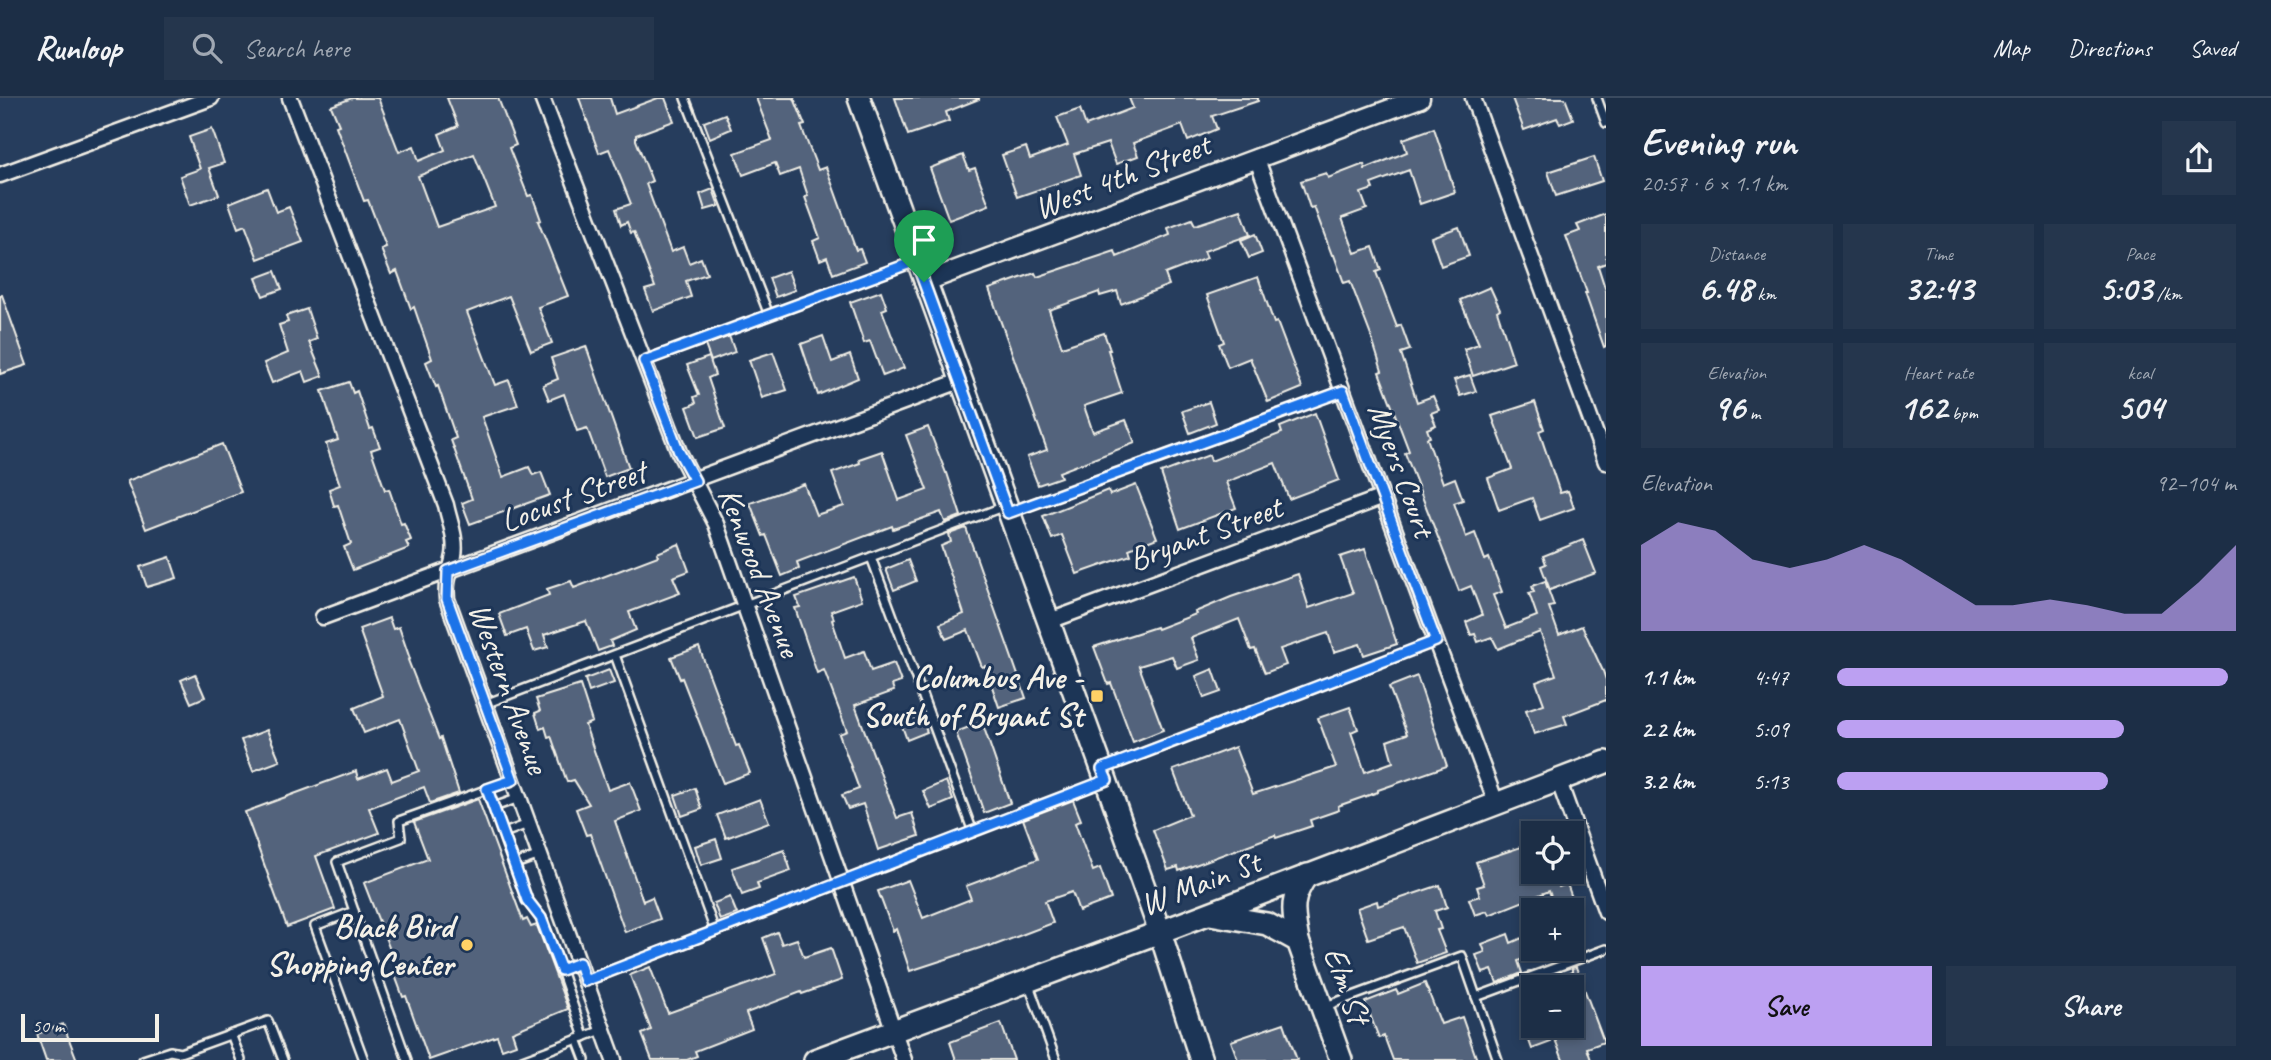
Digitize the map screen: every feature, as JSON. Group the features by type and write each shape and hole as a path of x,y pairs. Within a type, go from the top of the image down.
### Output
{"main road":[{"path":"859,98 1160,932 1201,1060"},
{"name":"W Main St","path":"816,1060 1606,762"},
{"path":"1298,941 1293,906 1296,890 1307,875"},
{"name":"Elm St","path":"1208,914 1268,924 1298,941 1340,1060"}],"street":[{"path":"0,175 211,98"},
{"name":"Western Avenue","path":"290,98 446,505 454,554 448,571 447,599 614,1060"},
{"name":"Kenwood Avenue","path":"542,98 679,452 716,524 904,1060"},
{"name":"West 4th Street","path":"924,282 1420,98"},
{"path":"1473,98 1606,462"},
{"name":"Myers Court","path":"1256,158 1496,803"},
{"name":"Locust Street","path":"323,617 960,381"},
{"name":"Bryant Street","path":"1047,622 1382,497"},
{"path":"1558,779 1606,909"}],"lane":[{"path":"685,98 769,315"},
{"path":"1597,98 1606,122"},
{"path":"644,361 916,261"},
{"path":"485,704 871,557 1343,391"},
{"path":"871,557 973,832"},
{"path":"585,981 973,832 1104,775 1436,641"},
{"path":"615,654 715,931"},
{"path":"407,1060 337,862 401,838 399,821 513,780"},
{"path":"487,789 527,900 541,918 561,970 585,1060"},
{"path":"494,807 519,798"},
{"path":"504,833 528,824"},
{"path":"515,864 540,855"},
{"path":"354,911 315,926 364,1060"},
{"path":"1476,997 1606,949"},
{"path":"1322,1007 1462,956 1498,1060"},
{"path":"561,970 579,963"},
{"path":"1028,982 1056,1060"},
{"path":"143,1060 170,1051 182,1056 268,1021 283,1060"},
{"path":"522,1060 602,1030"},
{"path":"232,1034 241,1060"}],"building":[{"path":"352,98 378,98 399,152 414,146 419,161 445,150 439,134 458,126 447,98 498,98 516,145 509,148 528,196 532,195 541,220 538,221 568,296 538,307 552,343 531,351 509,296 467,312 495,385 509,380 518,405 482,417 503,477 529,467 533,475 541,472 550,495 470,524 462,503 472,499 451,440 456,438 438,386 436,387 426,362 432,359 414,307 411,309 397,271 391,274 381,249 386,247 368,200 364,201 331,106","holes":["474,154 495,207 437,227 418,176"]},
{"path":"579,98 610,98 615,114 658,98 665,98 674,121 636,135 636,140 652,181 646,184 671,252 683,247 689,263 701,258 707,274 686,281 691,297 653,311 645,290 655,287 634,232 631,233 627,222 621,225 616,209 631,204 609,149 599,153"},
{"path":"756,98 794,98 805,125 801,126 818,170 826,167 856,250 860,249 865,262 833,274 827,257 820,260 813,241 820,238 805,197 808,196 799,169 780,176 775,163 743,175 735,153 772,140"},
{"path":"895,98 979,99 946,112 949,121 908,135"},
{"path":"1129,98 1258,98 1258,101 1212,116 1217,129 1188,141 1182,125 1133,143 1138,156 1116,164 1108,143 1074,154 1081,175 1017,197 1002,155 1026,147 1030,159 1068,145 1057,117 1080,109 1086,126 1133,108"},
{"path":"1512,98 1565,98 1573,119 1560,124 1557,118 1524,130"},
{"path":"725,114 731,129 710,138 704,122"},
{"path":"1434,128 1455,192 1420,204 1409,170 1371,184 1373,189 1361,193 1367,209 1342,218 1355,253 1373,247 1381,270 1376,272 1397,327 1401,325 1410,350 1401,353 1417,402 1433,396 1439,410 1431,413 1436,425 1427,429 1430,437 1427,438 1443,483 1455,478 1463,500 1454,503 1466,537 1475,533 1485,560 1489,558 1502,592 1493,595 1506,628 1537,616 1529,593 1534,592 1532,586 1545,581 1554,606 1549,607 1559,635 1582,626 1603,671 1606,700 1564,716 1567,724 1534,734 1526,710 1544,704 1536,682 1556,675 1540,632 1498,649 1492,637 1478,642 1475,634 1471,635 1466,622 1482,615 1471,586 1459,591 1405,453 1409,451 1379,372 1382,371 1371,336 1350,281 1344,283 1314,207 1310,208 1301,181 1326,173 1328,178 1364,164 1365,169 1407,152 1403,139"},
{"path":"212,129 224,163 209,168 219,195 190,205 180,176 200,169 189,137"},
{"path":"963,155 969,170 975,168 989,205 949,220 930,168"},
{"path":"1594,157 1602,181 1556,196 1548,172"},
{"path":"267,188 276,212 289,207 303,242 258,259 245,225 238,228 229,203"},
{"path":"713,189 719,206 705,210 700,194"},
{"path":"1241,210 1250,235 1204,251 1207,258 1165,274 1169,285 1121,304 1117,291 1100,296 1099,292 1049,310 1062,347 1104,333 1122,393 1084,406 1093,432 1126,420 1135,443 1059,472 1061,477 1038,485 1027,457 1047,450 989,289 1035,273 1037,277 1115,251 1117,257 1170,235 1168,228 1192,219 1195,225"},
{"path":"1606,214 1606,263 1598,266 1606,291 1604,347 1566,236 1580,231 1577,225"},
{"path":"1459,227 1469,256 1441,266 1431,237"},
{"path":"1255,234 1262,253 1249,258 1241,240"},
{"path":"275,271 282,289 263,296 256,278"},
{"path":"788,271 795,290 776,297 769,278"},
{"path":"1258,277 1302,388 1268,402 1250,358 1228,367 1219,344 1224,342 1207,295"},
{"path":"1490,287 1500,309 1497,311 1514,362 1473,376 1464,349 1479,344 1460,300"},
{"path":"881,291 887,308 882,310 904,368 883,376 870,341 864,343 850,302"},
{"path":"2,295 27,365 0,374 0,296"},
{"path":"307,309 317,339 309,342 323,376 307,382 303,371 272,383 264,363 288,353 279,325 288,322 286,316"},
{"path":"729,336 735,352 711,361 705,345"},
{"path":"823,336 832,362 850,355 858,378 818,395 801,344"},
{"path":"586,346 629,468 605,477 587,428 577,431 564,394 549,400 543,385 558,379 551,358"},
{"path":"773,352 787,390 762,398 749,360"},
{"path":"709,357 715,375 708,378 725,428 698,437 687,407 696,403 694,397 699,395 687,365"},
{"path":"1470,375 1476,391 1460,396 1454,380"},
{"path":"349,382 353,393 357,391 370,429 373,428 380,447 371,450 385,490 389,489 401,524 404,523 411,540 406,542 409,548 353,570 344,547 351,544 338,505 334,506 329,489 340,485 326,444 338,440 322,391"},
{"path":"1209,402 1216,423 1190,433 1182,411"},
{"path":"1535,402 1544,429 1539,431 1560,493 1568,491 1574,508 1540,520 1532,498 1499,510 1488,478 1512,469 1492,416"},
{"path":"1315,413 1339,480 1289,499 1275,463 1226,482 1236,508 1180,529 1161,473 1209,455 1211,461 1282,433 1280,427"},
{"path":"928,427 961,516 945,522 941,512 893,529 892,526 797,562 799,569 782,576 750,503 804,484 816,515 844,506 832,473 860,463 859,459 882,451 899,500 927,490 906,435"},
{"path":"222,444 241,492 146,529 127,481"},
{"path":"1136,485 1157,538 1129,549 1131,555 1077,574 1062,535 1052,539 1043,516 1108,490 1110,495"},
{"path":"966,528 1026,698 999,707 985,666 982,667 968,630 946,639 940,624 964,614 941,546 951,542 949,534"},
{"path":"1583,540 1596,573 1550,590 1541,566 1546,564 1543,556"},
{"path":"679,544 689,571 673,577 680,593 629,612 636,630 610,641 612,646 598,651 586,621 544,635 548,647 534,651 526,629 507,636 499,614 549,595 547,589 571,581 574,588 658,556 657,553"},
{"path":"1365,549 1397,644 1364,655 1360,644 1334,652 1328,633 1280,649 1286,665 1265,673 1255,649 1251,650 1239,619 1191,638 1199,660 1177,668 1172,656 1139,666 1163,730 1133,742 1094,647 1156,627 1157,629 1231,597 1298,574 1309,608 1353,593 1340,557"},
{"path":"170,557 177,578 147,587 140,567"},
{"path":"908,560 916,581 894,590 886,569"},
{"path":"854,577 862,600 831,611 832,620 845,658 864,651 871,671 894,663 901,682 892,685 894,691 855,705 897,818 912,813 919,836 878,850 863,804 848,809 842,795 859,789 839,734 847,731 824,670 817,673 795,608 800,607 796,597"},
{"path":"389,618 393,629 399,627 410,659 408,660 439,739 441,738 459,793 430,803 424,787 369,808 379,833 316,856 335,909 287,927 245,812 356,771 358,779 387,768 392,781 419,771 400,719 364,733 354,708 383,696 359,629"},
{"path":"699,647 736,746 739,745 750,773 723,783 682,678 680,679 671,657"},
{"path":"1213,669 1221,692 1204,698 1196,676"},
{"path":"609,670 614,683 589,692 585,679"},
{"path":"195,674 205,697 191,703 181,680"},
{"path":"1417,676 1447,766 1338,806 1339,810 1310,820 1312,826 1276,838 1275,835 1179,871 1178,867 1168,870 1153,830 1190,815 1173,770 1235,747 1253,794 1336,767 1318,718 1350,707 1358,729 1351,732 1365,772 1393,762 1387,741 1407,734 1389,687"},
{"path":"580,685 592,722 585,725 608,790 630,782 641,811 615,821 643,901 652,897 660,919 625,932 590,834 586,835 576,809 589,804 574,780 567,782 551,736 548,737 545,727 540,729 535,713 540,711 536,699"},
{"path":"920,715 927,732 907,740 901,723"},
{"path":"982,722 1010,803 984,813 956,732"},
{"path":"267,730 280,761 253,771 241,740"},
{"path":"946,781 953,800 931,809 923,791"},
{"path":"695,788 702,809 682,816 675,795"},
{"name":"Black Bird Shopping Center","path":"478,799 523,921 527,919 531,927 537,925 568,1009 512,1032 516,1044 502,1049 497,1036 429,1060 406,996 403,997 393,970 397,968 364,883 428,859 414,822"},
{"path":"760,799 769,822 726,838 717,815"},
{"path":"1073,800 1081,820 1075,823 1093,871 1100,868 1111,899 1079,911 1072,892 1045,901 1053,923 990,947 989,945 910,971 896,929 893,931 878,891 908,880 923,918 971,899 966,886 1038,859 1023,819"},
{"path":"716,839 722,858 701,865 695,846"},
{"path":"1521,847 1521,884 1558,884 1559,887 1567,884 1572,898 1552,898 1549,891 1532,898 1521,898 1521,902 1489,915 1487,911 1475,915 1469,899 1480,896 1477,887 1484,885 1476,862"},
{"path":"784,850 791,871 757,883 759,889 742,895 732,868"},
{"path":"1440,885 1447,907 1435,911 1441,929 1437,930 1446,953 1417,963 1404,927 1368,939 1357,908 1377,901 1378,906"},
{"path":"730,897 737,914 720,920 714,903"},
{"path":"777,932 782,944 797,939 804,957 831,948 842,980 746,1013 752,1029 695,1051 697,1056 687,1060 652,1060 642,1034 651,1030 630,975 650,967 668,1013 776,974 763,938"},
{"path":"1508,934 1511,943 1521,938 1521,960 1518,961 1522,973 1497,983 1492,970 1483,973 1476,955 1485,952 1482,944"},
{"path":"1576,967 1579,975 1564,975 1572,972 1572,968"},
{"path":"1425,983 1441,1024 1462,1017 1477,1060 1393,1060 1384,1036 1379,1038 1365,1002 1396,990 1398,994"},
{"path":"1584,988 1604,1042 1587,1048 1591,1060 1563,1060 1555,1038 1584,1038"},
{"path":"1001,1023 1014,1060 956,1060 950,1042"},
{"path":"1284,1023 1297,1060 1238,1060 1231,1041"},
{"path":"63,1024 77,1060 46,1060 37,1034"},
{"path":"1528,1038 1550,1038 1551,1042 1532,1049"}],"place":[{"name":"Columbus Ave - South of Bryant St","path":"1097,696"},
{"name":"Black Bird Shopping Center","path":"467,945"}],"route":[{"path":"916,261 924,282 1008,513 1343,391 1436,641 1102,769 1107,780 585,981 579,963 561,970 541,918 527,900 487,789 513,780 447,599 448,571 695,481 679,452 644,361 916,261"}]}
